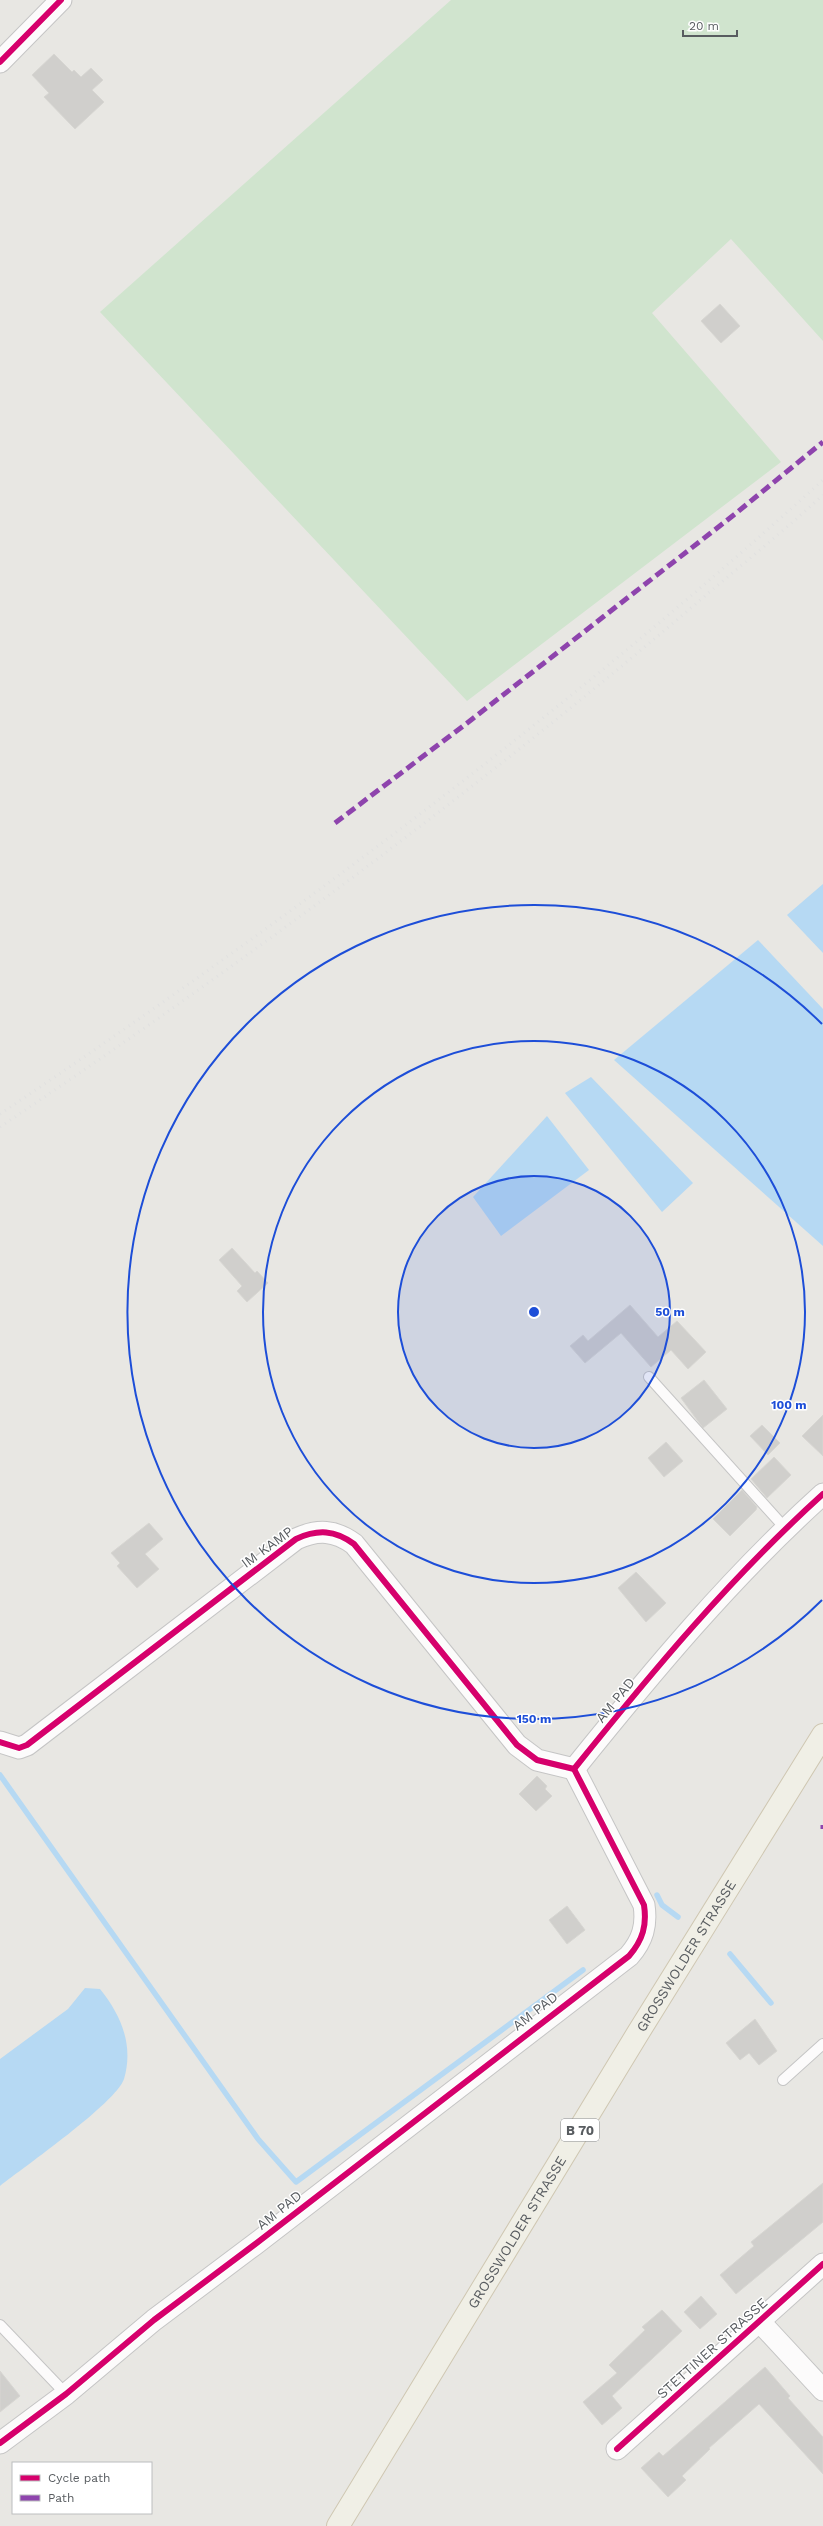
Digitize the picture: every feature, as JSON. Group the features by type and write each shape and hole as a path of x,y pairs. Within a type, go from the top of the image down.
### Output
{"main road":[{"name":"GROSSWOLDER STRASSE","path":"338,2526 638,2032 823,1735"}],"street":[{"path":"0,62 61,0"},
{"name":"AM PAD","path":"0,2443 66,2394 154,2320 254,2245 353,2167 629,1956 643,1934 646,1919 644,1905 574,1769 710,1605 785,1528 823,1494"},
{"name":"IM KAMP","path":"0,1742 19,1748 27,1745 296,1539 319,1531 333,1533 354,1544 517,1745 537,1760 574,1769"},
{"name":"STETTINER STRASSE","path":"617,2449 823,2264"},
{"path":"760,2322 823,2390"}],"lane":[{"path":"649,1377 785,1528"},
{"path":"782,2080 823,2044"},
{"path":"0,2326 66,2394"}],"green space":[{"path":"451,0 823,0 823,341 731,239 652,313 781,462 467,701 100,312"}],"water":[{"path":"823,884 823,953 787,915"},
{"path":"758,940 823,1009 823,1246 614,1060"},
{"path":"591,1077 693,1183 662,1212 565,1093"},
{"path":"547,1116 589,1170 501,1236 473,1197"},
{"path":"85,1988 100,1989 114,2009 124,2031 127,2066 124,2079 117,2090 105,2103 88,2118 0,2186 0,2059 68,2009"}],"building":[{"path":"54,54 72,72 74,70 81,77 91,68 103,80 92,90 104,102 75,129 44,97 49,93 32,75"},
{"path":"720,304 740,326 721,343 701,321"},
{"path":"232,1248 255,1273 257,1271 268,1283 247,1302 237,1291 242,1286 219,1260"},
{"path":"630,1305 658,1337 677,1321 706,1352 688,1369 671,1350 651,1367 621,1333 585,1363 570,1346 583,1335 588,1341"},
{"path":"704,1380 727,1409 703,1428 681,1398"},
{"path":"823,1415 823,1456 802,1436"},
{"path":"762,1425 780,1443 768,1455 750,1436"},
{"path":"666,1442 683,1461 664,1477 648,1458"},
{"path":"774,1457 791,1475 767,1498 751,1479"},
{"path":"742,1490 757,1507 756,1510 730,1536 713,1519"},
{"path":"149,1523 163,1539 145,1554 159,1569 137,1588 117,1566 120,1563 111,1553"},
{"path":"636,1572 666,1603 646,1622 618,1588"},
{"path":"537,1776 547,1786 545,1789 552,1796 536,1811 519,1794"},
{"path":"567,1906 585,1930 567,1944 549,1920"},
{"path":"755,2019 777,2051 759,2065 749,2053 740,2060 726,2043"},
{"path":"823,2183 823,2222 736,2294 720,2275 754,2246 751,2242"},
{"path":"701,2296 717,2314 700,2329 684,2312"},
{"path":"662,2310 682,2331 612,2396 622,2408 602,2425 583,2402 617,2373 609,2365 645,2330 642,2327"},
{"path":"765,2367 790,2396 788,2398 823,2437 823,2474 759,2404 709,2448 710,2449 682,2476 686,2480 668,2497 641,2468 659,2452 663,2456"},
{"path":"0,2371 20,2396 0,2412"}],"waterway":[{"path":"0,1775 258,2139 296,2182 583,1970"},
{"path":"657,1895 662,1905 678,1917"},
{"path":"730,1954 771,2003"}],"railway":[{"path":"0,1114 213,966 319,890 423,812 627,650 726,566 823,480"},
{"path":"0,1127 184,1000 364,869 453,801 627,662 823,495"}],"marked path":[{"path":"335,823 471,720 735,514 823,442"}],"cycle path":[{"path":"0,62 61,0"},
{"path":"574,1769 633,1697 724,1592 823,1494"},
{"path":"0,1742 19,1748 27,1745 296,1539 319,1532 326,1532 340,1536 354,1544 517,1745 537,1760 574,1769"},
{"path":"0,2443 66,2394 154,2320 254,2245 629,1956 638,1944 643,1932 645,1919 644,1905 574,1769"},
{"path":"617,2449 823,2264"}]}
